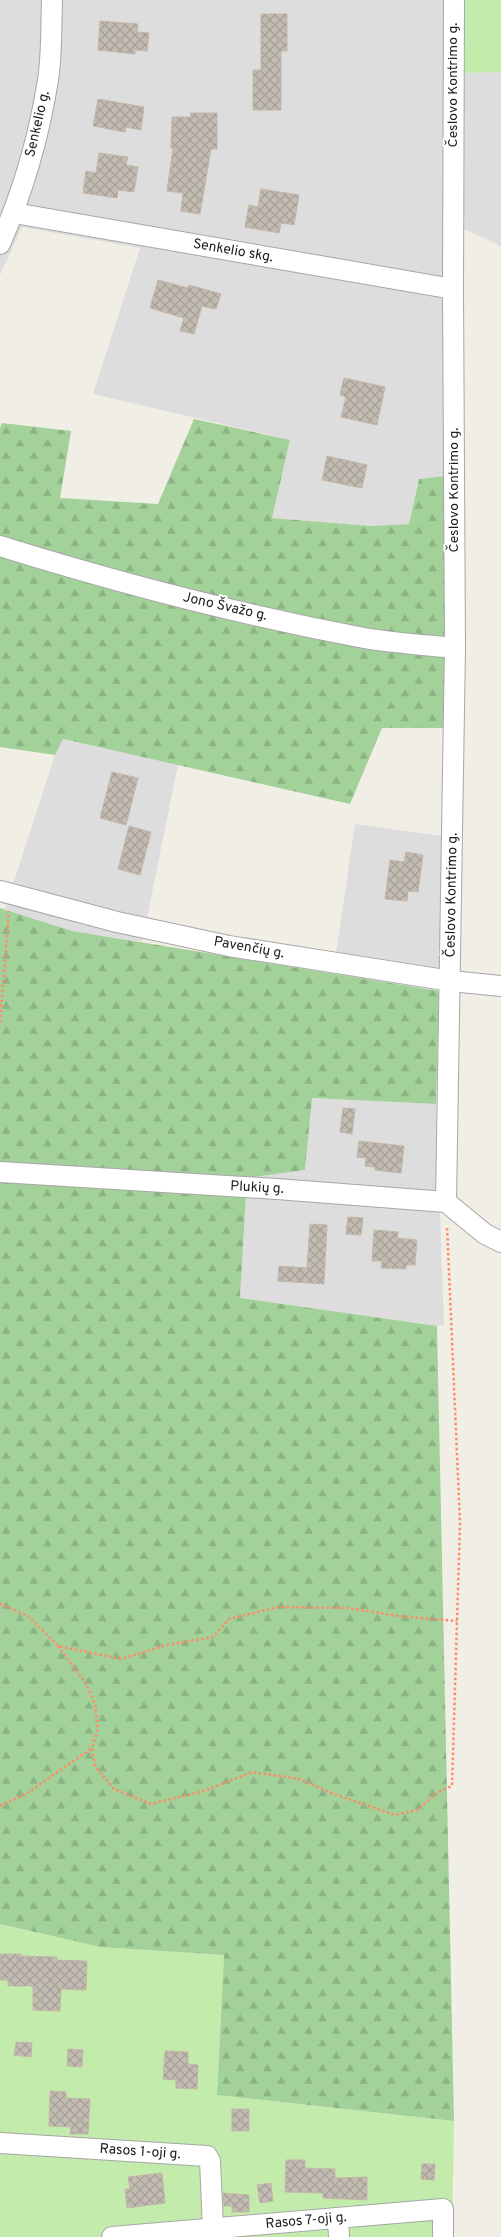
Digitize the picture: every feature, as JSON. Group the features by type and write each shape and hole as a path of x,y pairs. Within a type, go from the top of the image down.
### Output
{"street":[{"name":"Senkelio g.","path":"0,244 14,213 35,144 48,78 52,0"},
{"name":"Česlovo Kontrimo g.","path":"446,1202 455,648 454,0"},
{"name":"Senkelio skg.","path":"14,213 453,289"},
{"name":"Jono Švažo g.","path":"0,546 80,570 270,617 366,638 455,648"},
{"name":"Pavenčių g.","path":"5,892 117,922 229,946 451,981 501,986"},
{"name":"Plukių g.","path":"0,1172 277,1189 446,1202"},
{"path":"446,1202 485,1234 501,1242"},
{"name":"Rasos 1-oji g.","path":"0,2143 207,2156 210,2162 220,2231"},
{"name":"Rasos 7-oji g.","path":"112,2237 338,2227 442,2209 443,2237"}],"path":[{"path":"0,1022 5,892"},
{"path":"0,1604 28,1616 58,1646 85,1682 95,1704 98,1728 92,1748 95,1766 114,1789 152,1804 204,1791 252,1772 300,1779 340,1796 395,1815 417,1810 438,1792 452,1786 460,1523 446,1202"},
{"path":"58,1646 121,1659 167,1645 213,1637 229,1619 278,1607 349,1608 398,1616 457,1621"},
{"path":"0,1806 26,1794 92,1748"}],"shaded area":[{"path":"0,0 462,0 463,72 501,72 501,246 464,229 463,475 419,479 409,524 371,526 272,518 290,440 93,394 140,248 22,227 0,275"},
{"path":"62,739 178,765 142,942 72,931 5,909 55,755"},
{"path":"355,824 448,837 439,991 333,974"},
{"path":"311,1098 436,1104 444,1325 437,1326 240,1299 247,1178 305,1170"}],"green space":[{"path":"462,0 501,0 501,72 463,73"},
{"path":"194,419 290,440 272,518 371,526 409,524 419,479 446,476 444,728 382,728 350,804 63,739 55,755 0,747 0,428 2,423 71,431 60,498 158,504"},
{"path":"0,908 72,931 439,991 436,1104 312,1098 305,1170 247,1178 240,1298 437,1326 454,2121 217,2095 224,1955 100,1947 0,1924"},
{"path":"0,1924 100,1947 224,1955 217,2095 454,2121 452,2237 0,2237"}],"building":[{"path":"261,14 287,14 287,51 281,51 281,110 253,110 253,70 261,70"},
{"path":"100,21 138,24 137,32 149,33 147,51 135,50 135,54 98,50"},
{"path":"98,99 144,107 141,130 126,127 125,132 93,126"},
{"path":"190,113 217,113 217,149 211,149 200,214 181,211 183,193 167,191 173,148 171,148 172,117 191,117"},
{"path":"99,153 128,157 126,165 138,167 134,192 118,190 117,198 83,193 86,171 96,173"},
{"path":"261,189 299,195 294,225 281,223 279,233 245,227 249,205 258,207"},
{"path":"158,280 188,288 189,285 221,294 216,309 202,306 194,334 180,331 184,318 150,308"},
{"path":"344,378 385,387 377,425 341,417 346,397 340,395"},
{"path":"327,456 367,465 362,488 322,480"},
{"path":"112,772 138,778 126,825 100,818"},
{"path":"129,826 151,832 140,875 118,869"},
{"path":"406,852 423,855 418,892 408,891 407,901 385,899 390,860 404,862"},
{"path":"343,1108 355,1109 352,1134 340,1132"},
{"path":"359,1141 404,1146 401,1173 375,1170 375,1167 365,1166 366,1158 357,1157"},
{"path":"348,1217 363,1218 361,1235 346,1234"},
{"path":"310,1224 327,1225 324,1284 278,1281 279,1266 307,1268"},
{"path":"374,1230 398,1232 397,1238 417,1240 415,1265 406,1265 406,1269 381,1268 382,1261 372,1261"},
{"path":"0,1954 21,1954 21,1956 57,1957 57,1960 87,1961 86,1990 61,1989 60,2011 33,2010 33,1986 8,1986 8,1980 0,1980"},
{"path":"16,2042 32,2043 31,2057 14,2055"},
{"path":"68,2049 83,2050 82,2067 67,2066"},
{"path":"165,2051 188,2052 188,2064 198,2065 197,2089 176,2088 176,2080 163,2079"},
{"path":"50,2091 66,2092 66,2098 90,2099 88,2134 70,2134 71,2127 49,2126"},
{"path":"232,2109 249,2109 249,2131 232,2131"},
{"path":"286,2160 305,2160 305,2168 335,2169 335,2178 367,2177 367,2200 323,2198 323,2193 285,2192"},
{"path":"422,2164 435,2164 434,2180 421,2179"},
{"path":"162,2173 165,2203 127,2208 125,2189 130,2189 128,2177"},
{"path":"271,2183 273,2201 260,2203 257,2185"},
{"path":"223,2193 249,2195 249,2212 232,2212 232,2206 224,2206"}]}
